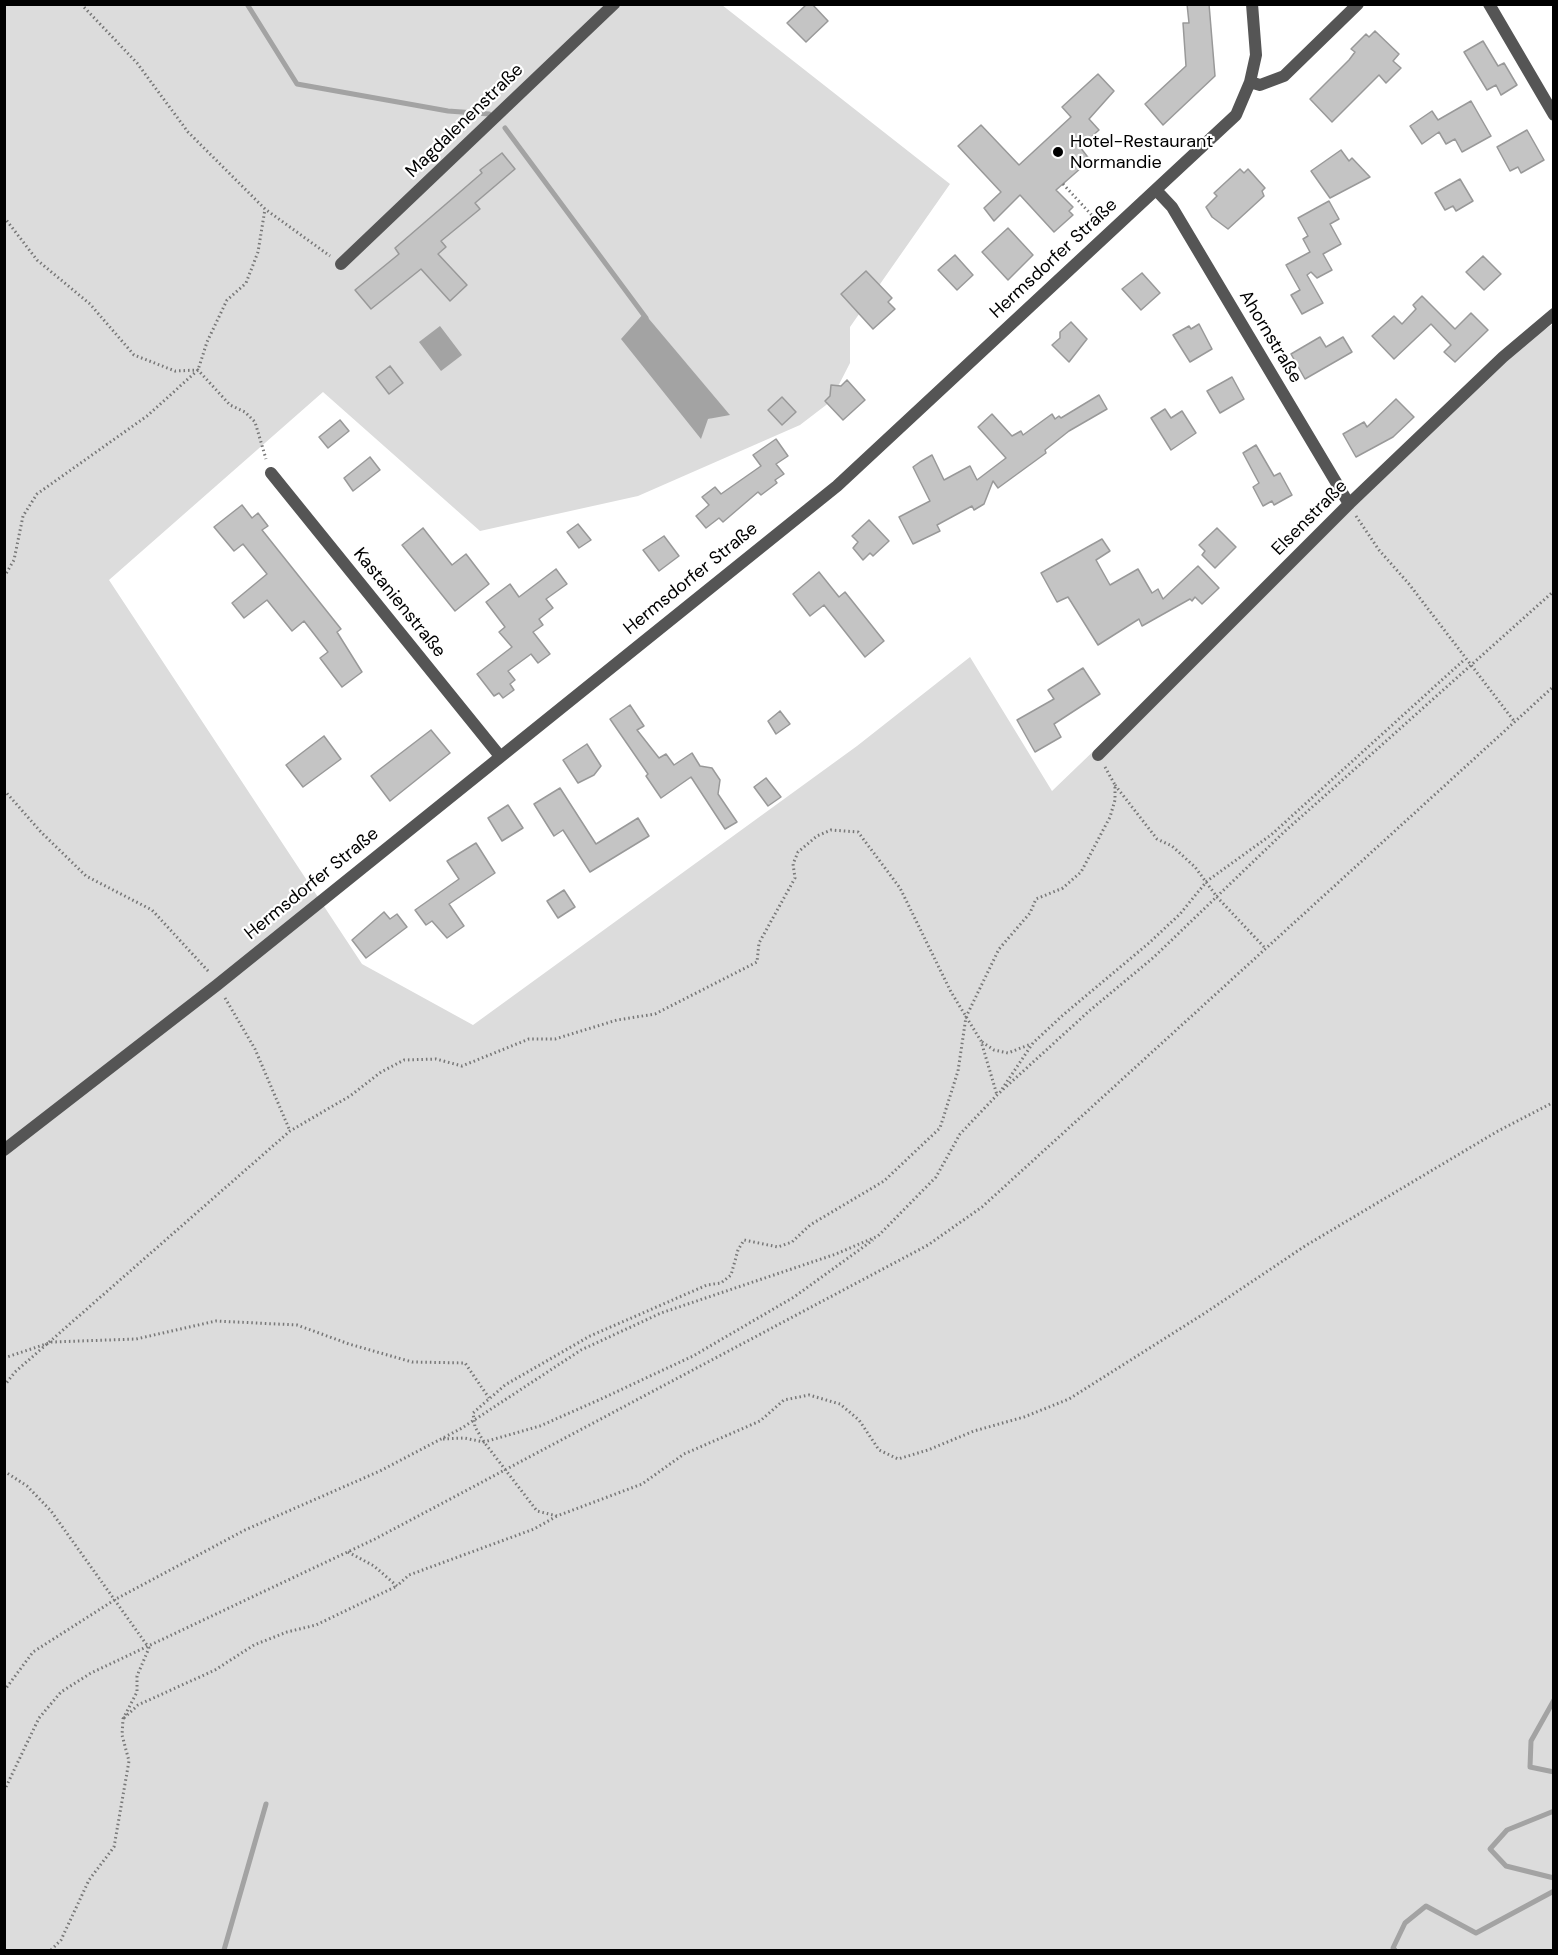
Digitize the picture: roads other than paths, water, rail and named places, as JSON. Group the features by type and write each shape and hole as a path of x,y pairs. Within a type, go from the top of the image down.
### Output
{"street":[{"name":"Magdalenenstraße","path":"341,264 614,4"},
{"name":"Hermsdorfer Straße","path":"4,1150 217,985 499,755 837,486 1157,191 1236,115 1250,82 1256,55 1252,4"},
{"path":"1250,82 1260,85 1284,76 1358,4"},
{"path":"1489,4 1554,115"},
{"name":"Ahornstraße","path":"1157,191 1172,207 1349,504"},
{"name":"Elsenstraße","path":"1098,756 1349,504 1503,357 1554,314"},
{"name":"Kastanienstraße","path":"271,473 499,755"}],"waterway":[{"path":"247,4 297,84 448,111 489,114"},
{"path":"505,128 646,318"},
{"path":"1554,1700 1531,1741 1530,1767 1554,1772"},
{"path":"224,1950 266,1804"},
{"path":"1554,1811 1507,1830 1490,1849 1506,1866 1554,1878"},
{"path":"1395,1950 1393,1948 1405,1923 1426,1906 1476,1933 1554,1891"}],"place":[{"name":"Hotel-Restaurant Normandie","path":"1058,152"}]}
